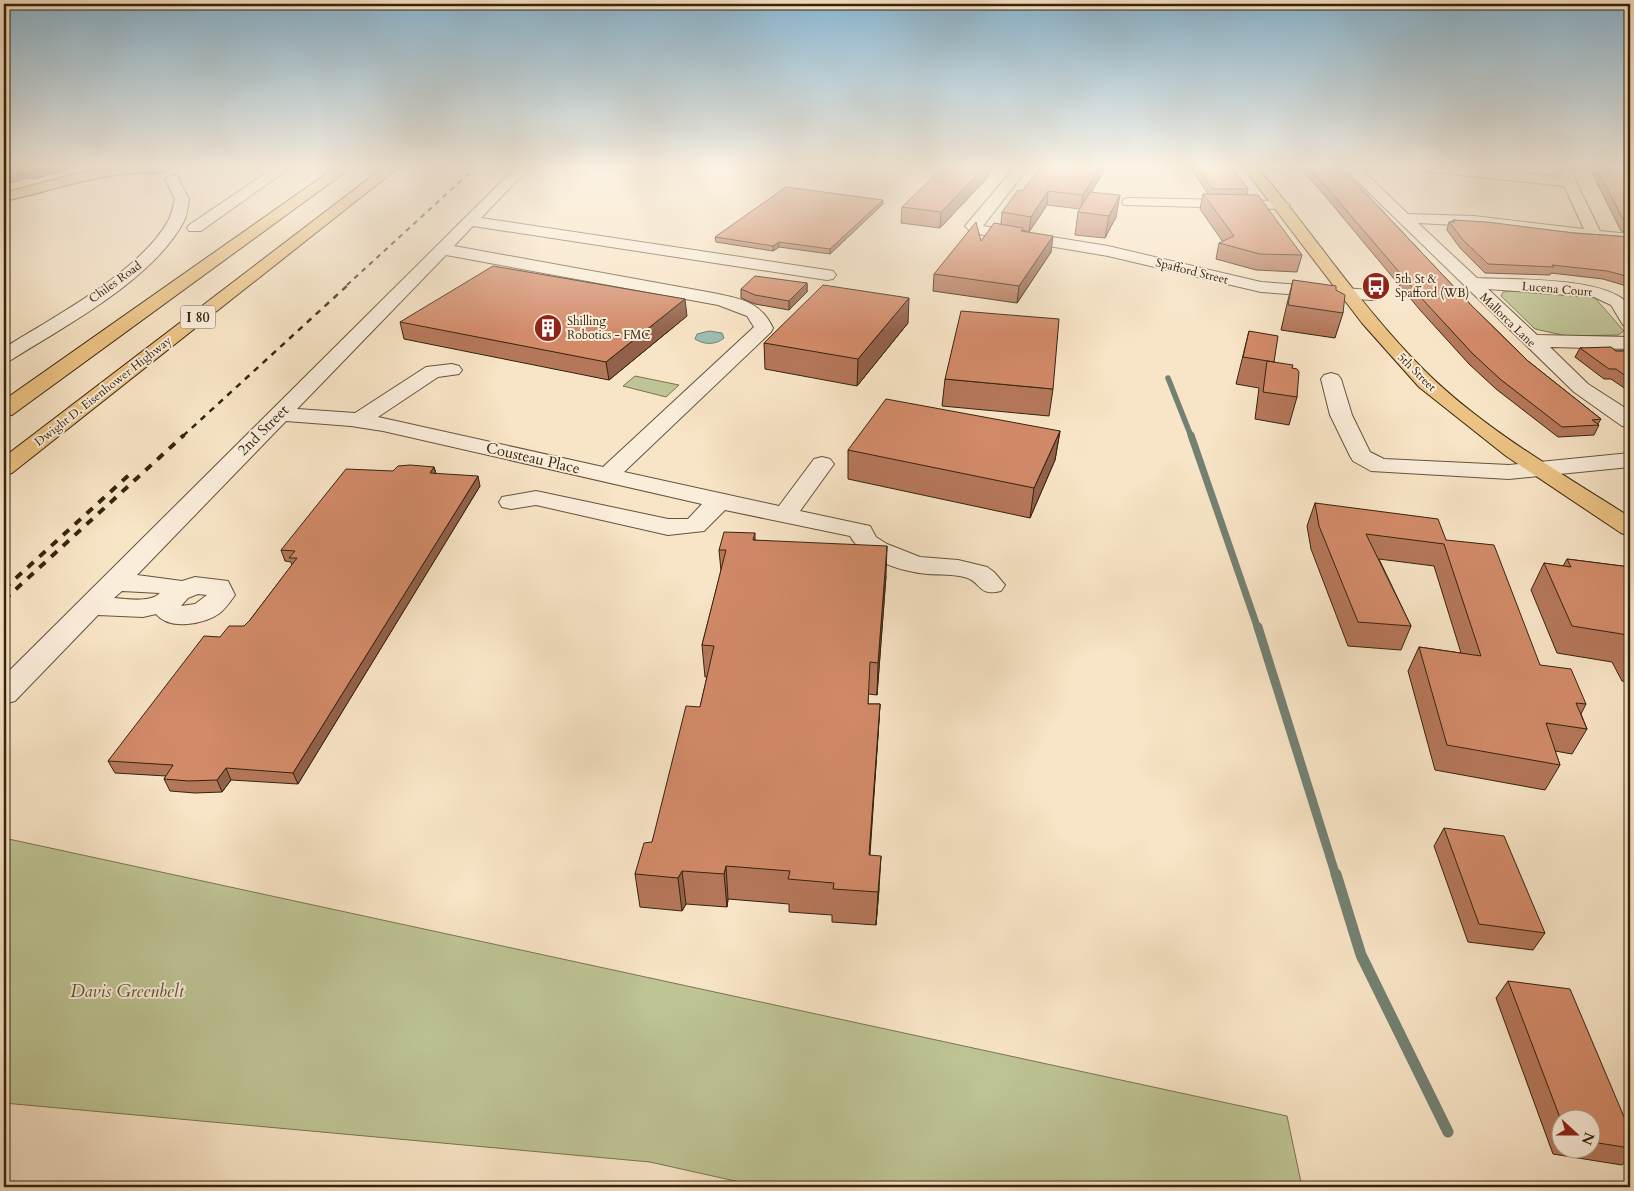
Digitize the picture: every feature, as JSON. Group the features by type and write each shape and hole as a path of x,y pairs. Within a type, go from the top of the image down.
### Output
{"main road":[{"name":"I 80","path":"4,410 267,223"},
{"name":"Dwight D. Eisenhower Highway","path":"4,468 320,223"},
{"name":"5th Street","path":"1298,223 1353,285 1411,368 1450,403 1552,469 1630,512"},
{"path":"1314,223 1324,235"},
{"name":"5th Street","path":"1371,295 1409,343 1460,393 1552,469 1630,528"}],"street":[{"name":"Chiles Road","path":"4,356 125,277 151,255 169,234 175,223"},
{"path":"195,228 203,223"},
{"name":"2nd Street","path":"4,694 468,223"},
{"path":"480,223 827,275"},
{"name":"Spafford Street","path":"976,223 973,226 978,230 1077,244 1146,259 1212,277 1261,286 1353,285 1371,295"},
{"name":"Mallorca Lane","path":"1408,223 1581,388 1630,421"},
{"path":"1489,223 1630,239"},
{"path":"1589,223 1594,234"},
{"path":"442,249 698,295 724,301 759,317 764,328 608,475"},
{"path":"1146,259 1163,250"},
{"name":"Lucena Court","path":"1470,283 1583,289 1600,293 1614,298 1624,306 1630,321"},
{"path":"1530,341 1630,343"},
{"path":"359,420 433,371 452,370"},
{"path":"1331,379 1342,415 1361,456 1379,466 1509,472 1630,460"},
{"name":"Cousteau Place","path":"279,414 359,420 719,501 861,530 863,540 870,546 908,563 975,572 986,577 990,586"},
{"path":"785,515 806,483 822,464"},
{"path":"511,502 536,498 668,527 696,526 719,501"},
{"path":"90,606 143,608 175,597 171,586 114,582"}],"green space":[{"path":"1503,292 1551,292 1595,298 1624,331 1618,335 1567,336 1535,329 1501,296"},
{"path":"635,376 679,385 666,397 623,386"},
{"name":"Davis Greenbelt","path":"4,838 1287,1116 1302,1187 762,1187 650,1162 4,1103"}],"water":[{"path":"709,331 722,333 724,338 710,343 695,339 697,334"}],"building":[{"path":"735,223 859,223 830,249 779,242 773,246 715,237"},
{"path":"976,223 981,241 994,223 1023,228 1021,231 1053,236 1019,286 934,274"},
{"path":"1224,223 1278,223 1302,255 1260,254 1219,243 1234,236"},
{"path":"1357,223 1393,223 1472,306 1528,361 1601,419 1592,420 1599,425 1562,427 1500,379 1473,354 1424,301"},
{"path":"1449,223 1492,223 1574,233 1630,237 1630,277 1607,271 1552,265 1554,267 1488,264 1463,240"},
{"name":"Shilling Robotics - FMC","path":"493,266 685,299 606,362 400,322"},
{"path":"755,276 807,283 789,301 755,295 741,289"},
{"path":"1293,280 1336,286 1336,290 1345,295 1343,313 1288,305"},
{"path":"823,285 909,298 858,359 764,343"},
{"path":"961,311 1059,319 1053,389 945,379"},
{"path":"1249,331 1278,336 1274,362 1243,357"},
{"path":"1611,347 1616,351 1630,351 1630,379 1616,369 1609,369 1580,348"},
{"path":"1267,361 1293,365 1292,368 1297,369 1299,372 1297,397 1263,392"},
{"path":"886,399 1060,431 1034,488 848,450"},
{"path":"398,466 434,467 430,473 478,476 293,773 226,768 217,780 189,781 164,779 173,765 108,761 204,636 220,637 229,626 244,626 250,620 297,558 289,558 295,551 281,550 346,469 393,471"},
{"path":"1315,503 1438,519 1446,540 1494,545 1540,665 1571,669 1586,704 1576,703 1587,729 1546,723 1560,765 1447,745 1419,647 1481,656 1444,544 1366,534 1411,626 1358,622 1319,526"},
{"path":"724,532 755,533 753,540 887,546 878,663 870,662 868,704 880,704 869,855 881,856 878,892 833,889 834,883 788,879 790,871 726,866 724,874 682,871 678,878 635,874 644,843 652,842 686,706 700,707 714,646 702,645 726,550 719,550"},
{"path":"1567,559 1630,567 1630,638 1628,635 1572,626 1544,563 1571,567"},
{"path":"1444,828 1504,836 1545,933 1479,924"},
{"path":"1508,981 1570,989 1630,1131 1630,1148 1602,1144 1602,1108 1556,1108"}],"waterway":[{"path":"1168,378 1191,436"},
{"path":"1191,435 1258,629"},
{"path":"1258,627 1336,876"},
{"path":"1336,874 1361,955 1448,1132"}],"railway":[{"path":"347,285 415,223"},
{"path":"183,436 349,284"},
{"path":"4,600 184,435"},
{"path":"4,589 130,474"}],"place":[{"name":"5th St & Spafford (WB)","path":"1376,286"},
{"name":"Shilling Robotics - FMC","path":"548,328"}]}
